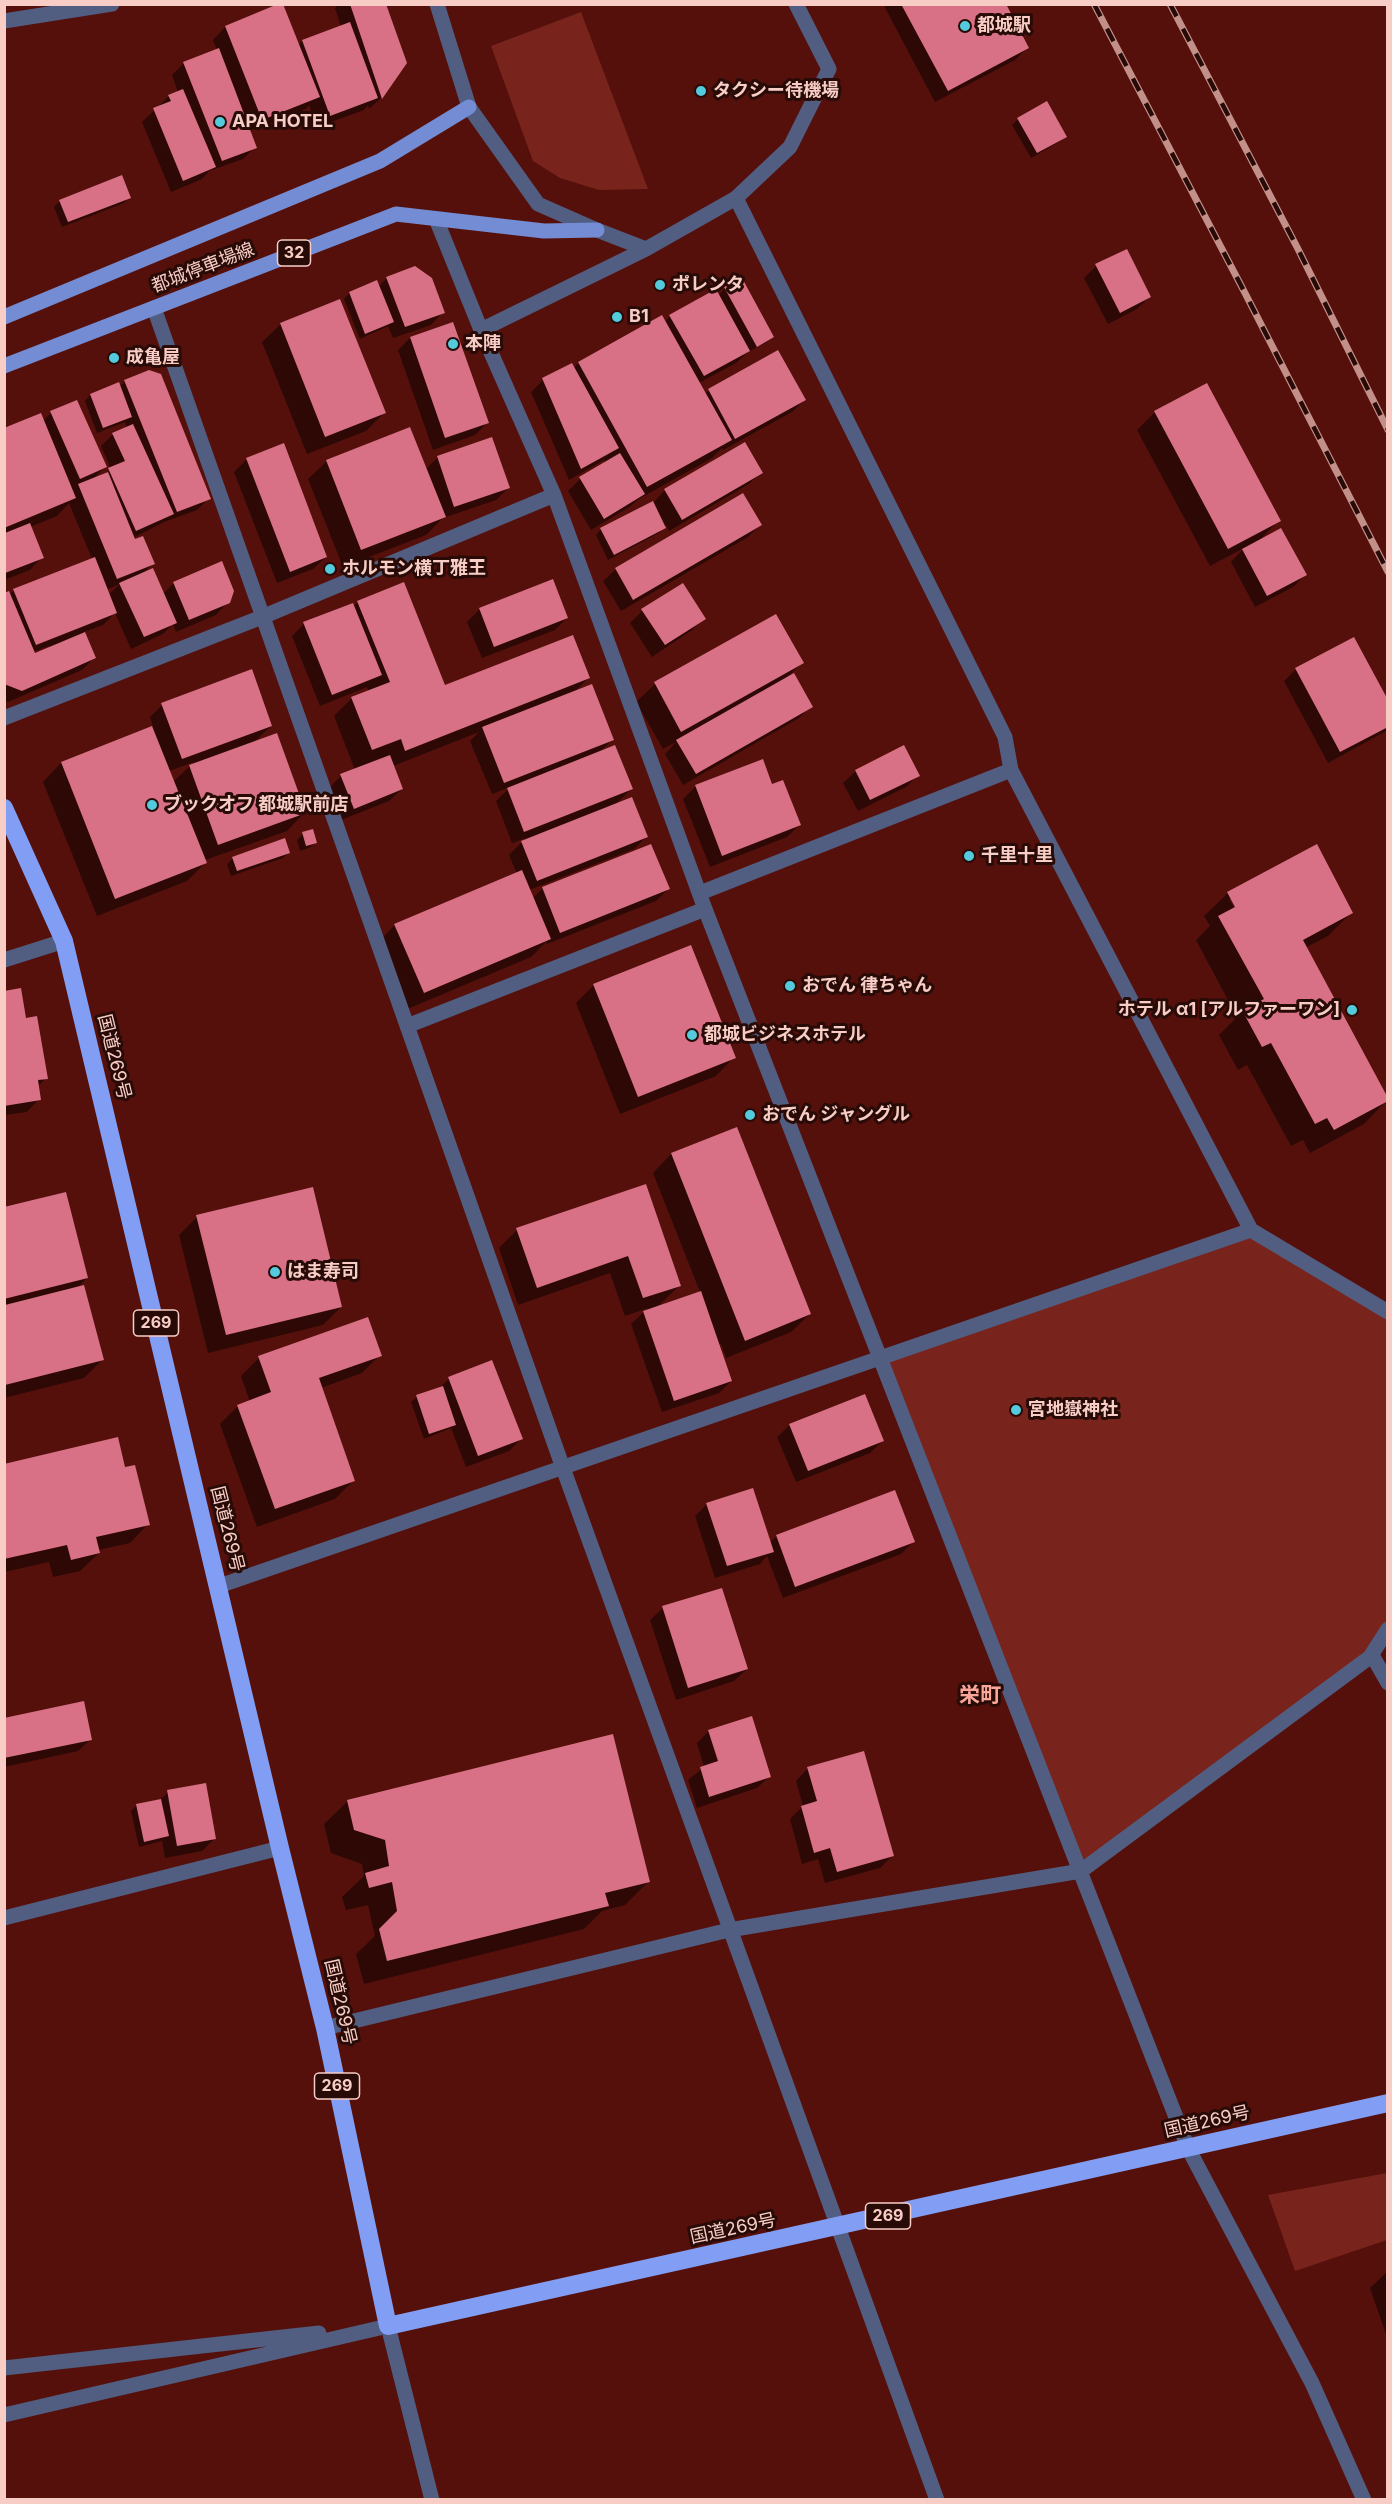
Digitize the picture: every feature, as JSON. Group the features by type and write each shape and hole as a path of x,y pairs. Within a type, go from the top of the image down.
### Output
{"highway":[{"name":"国道269号","path":"4,807 64,941 325,2028 388,2326 1388,2103"}],"main road":[{"name":"都城停車場線","path":"4,317 380,161 469,107"},
{"name":"都城停車場線","path":"4,366 396,214 544,231 597,230"}],"street":[{"path":"4,21 112,4"},
{"path":"437,4 469,107 538,204 646,249"},
{"path":"481,330 646,249 736,198 790,147 829,69 796,4"},
{"path":"736,198 1005,737 1011,770 1251,1230 1388,1312"},
{"path":"436,219 481,330 554,495 705,909 1188,2148 1312,2383 1364,2499"},
{"path":"154,308 563,1468 937,2499"},
{"path":"4,717 262,617 554,495"},
{"path":"700,893 1011,770"},
{"path":"407,1026 705,909"},
{"path":"4,960 64,941"},
{"path":"219,1586 1251,1230"},
{"path":"325,2028 729,1930 1081,1871 1372,1655 1388,1629"},
{"path":"1372,1655 1388,1683"},
{"path":"4,1918 280,1848"},
{"path":"4,2368 388,2326"},
{"path":"4,2415 388,2326"},
{"path":"388,2326 432,2499"}],"shaded area":[{"path":"581,12 648,189 599,190 560,178 533,161 491,46"},
{"path":"1251,1230 1387,1312 1387,1629 1370,1657 1081,1871 881,1357"},
{"path":"1387,2173 1387,2240 1295,2271 1268,2195"}],"building":[{"path":"283,4 320,97 262,120 225,26"},
{"path":"350,4 386,4 407,63 382,99"},
{"name":"都城駅","path":"901,4 1006,4 1029,48 948,91"},
{"path":"350,22 378,98 330,116 302,40"},
{"path":"219,48 257,148 222,161 183,62"},
{"path":"183,89 216,167 183,181 153,108 171,101 168,95"},
{"path":"1047,101 1067,137 1037,153 1017,118"},
{"path":"122,175 131,198 68,222 59,200"},
{"path":"1127,249 1151,297 1120,313 1095,264"},
{"path":"415,266 432,278 445,313 405,327 386,277"},
{"path":"742,278 774,337 757,347 724,287"},
{"path":"377,280 394,322 365,334 349,292"},
{"path":"716,289 750,351 704,376 669,315"},
{"path":"340,299 386,413 325,437 280,323"},
{"path":"662,315 732,440 647,487 578,362"},
{"path":"453,322 489,423 445,438 410,337"},
{"path":"778,350 806,400 735,439 708,389"},
{"path":"572,363 619,448 581,469 542,378"},
{"path":"149,370 161,374 211,499 177,512 124,380"},
{"path":"119,382 132,417 103,428 90,394"},
{"path":"1207,383 1281,521 1228,549 1154,411"},
{"path":"77,400 107,467 80,479 50,411"},
{"path":"41,413 76,498 4,528 4,428"},
{"path":"133,424 174,514 136,531 108,468 125,461 112,433"},
{"path":"410,427 446,517 361,550 326,460"},
{"path":"492,437 510,488 454,507 437,456"},
{"path":"745,442 763,473 682,520 664,489"},
{"path":"284,443 327,557 290,572 246,458"},
{"path":"620,453 645,494 604,519 579,477"},
{"path":"108,472 135,539 143,536 155,564 117,579 78,484"},
{"path":"743,493 762,525 633,600 615,568"},
{"path":"653,501 666,528 614,555 600,528"},
{"path":"30,523 44,558 5,573 5,533"},
{"path":"1281,528 1307,575 1267,596 1242,549"},
{"path":"95,557 117,613 36,645 13,589"},
{"path":"222,561 234,591 230,603 189,620 173,582"},
{"path":"153,568 177,623 144,637 119,583"},
{"path":"553,579 568,618 494,647 479,608"},
{"path":"404,582 445,685 573,635 590,678 405,751 401,739 372,750 351,697 390,682 357,601"},
{"path":"683,583 706,619 665,645 641,609"},
{"path":"9,591 35,653 85,632 96,658 22,691 4,684 4,593"},
{"path":"353,603 382,675 332,695 303,622"},
{"path":"776,614 804,663 681,732 654,682"},
{"path":"1354,637 1388,700 1388,727 1340,752 1295,668"},
{"path":"252,669 272,726 182,759 161,703"},
{"path":"794,673 813,707 696,774 676,740"},
{"path":"592,684 614,740 504,783 482,727"},
{"path":"152,726 207,863 115,899 61,762"},
{"path":"277,733 306,813 218,845 189,765"},
{"path":"615,745 633,789 524,832 507,788"},
{"path":"904,745 920,776 870,800 855,770"},
{"path":"390,755 403,789 354,809 340,774"},
{"path":"763,759 772,784 783,780 801,825 722,856 695,785"},
{"path":"632,797 648,837 537,881 521,841"},
{"path":"313,829 317,843 306,846 302,832"},
{"path":"285,838 290,853 237,871 232,857"},
{"path":"651,844 670,889 560,933 542,887"},
{"path":"1317,844 1353,913 1303,940 1388,1098 1388,1101 1334,1130 1327,1118 1315,1124 1271,1043 1262,1047 1242,1010 1264,999 1218,916 1235,907 1227,892"},
{"path":"522,870 551,939 424,993 394,924"},
{"path":"691,945 736,1058 638,1097 593,984"},
{"path":"21,988 26,1018 37,1016 48,1079 38,1080 41,1100 4,1106 4,991"},
{"path":"737,1127 811,1314 745,1341 671,1153"},
{"path":"646,1184 681,1286 643,1298 628,1256 537,1288 516,1228"},
{"path":"313,1187 342,1307 226,1335 196,1215"},
{"path":"66,1192 88,1278 4,1299 4,1207"},
{"path":"84,1285 104,1360 5,1385 5,1305"},
{"path":"701,1291 732,1381 674,1401 643,1311"},
{"path":"368,1317 382,1356 319,1378 355,1481 275,1509 237,1405 271,1392 258,1356"},
{"path":"492,1360 523,1439 478,1456 448,1377"},
{"path":"443,1386 456,1425 429,1434 416,1395"},
{"path":"865,1394 884,1441 808,1471 789,1424"},
{"path":"118,1437 125,1467 135,1465 150,1525 96,1537 100,1553 71,1560 67,1545 4,1559 4,1464"},
{"path":"753,1488 774,1552 727,1566 706,1503"},
{"path":"895,1490 915,1542 795,1587 776,1535"},
{"path":"722,1588 748,1669 688,1688 662,1606"},
{"path":"84,1701 92,1740 4,1758 4,1718"},
{"path":"752,1716 771,1777 709,1797 700,1767 718,1761 708,1730"},
{"path":"613,1734 650,1882 605,1893 609,1906 387,1961 379,1929 397,1911 392,1882 369,1888 365,1873 389,1866 385,1840 354,1830 347,1800"},
{"path":"864,1751 894,1856 837,1872 830,1848 814,1853 801,1806 817,1801 807,1767"},
{"path":"206,1783 216,1839 177,1846 167,1790"},
{"path":"161,1799 169,1836 144,1842 136,1804"}],"railway":[{"path":"1094,4 1388,572"},
{"path":"1170,4 1298,249 1388,430"}],"place":[{"name":"都城駅","path":"965,26"},
{"name":"タクシー待機場","path":"701,91"},
{"name":"APA HOTEL","path":"220,122"},
{"name":"ポレンタ","path":"660,285"},
{"name":"B1","path":"617,317"},
{"name":"本陣","path":"453,344"},
{"name":"成亀屋","path":"114,358"},
{"name":"ホルモン横丁雅王","path":"330,569"},
{"name":"ブックオフ 都城駅前店","path":"152,805"},
{"name":"千里十里","path":"969,856"},
{"name":"おでん 律ちゃん","path":"790,986"},
{"name":"ホテル α1 [アルファーワン]","path":"1352,1010"},
{"name":"都城ビジネスホテル","path":"692,1035"},
{"name":"おでん ジャングル","path":"750,1115"},
{"name":"はま寿司","path":"275,1272"},
{"name":"宮地嶽神社","path":"1016,1410"}],"district":[{"name":"栄町","path":"980,1696"}]}
